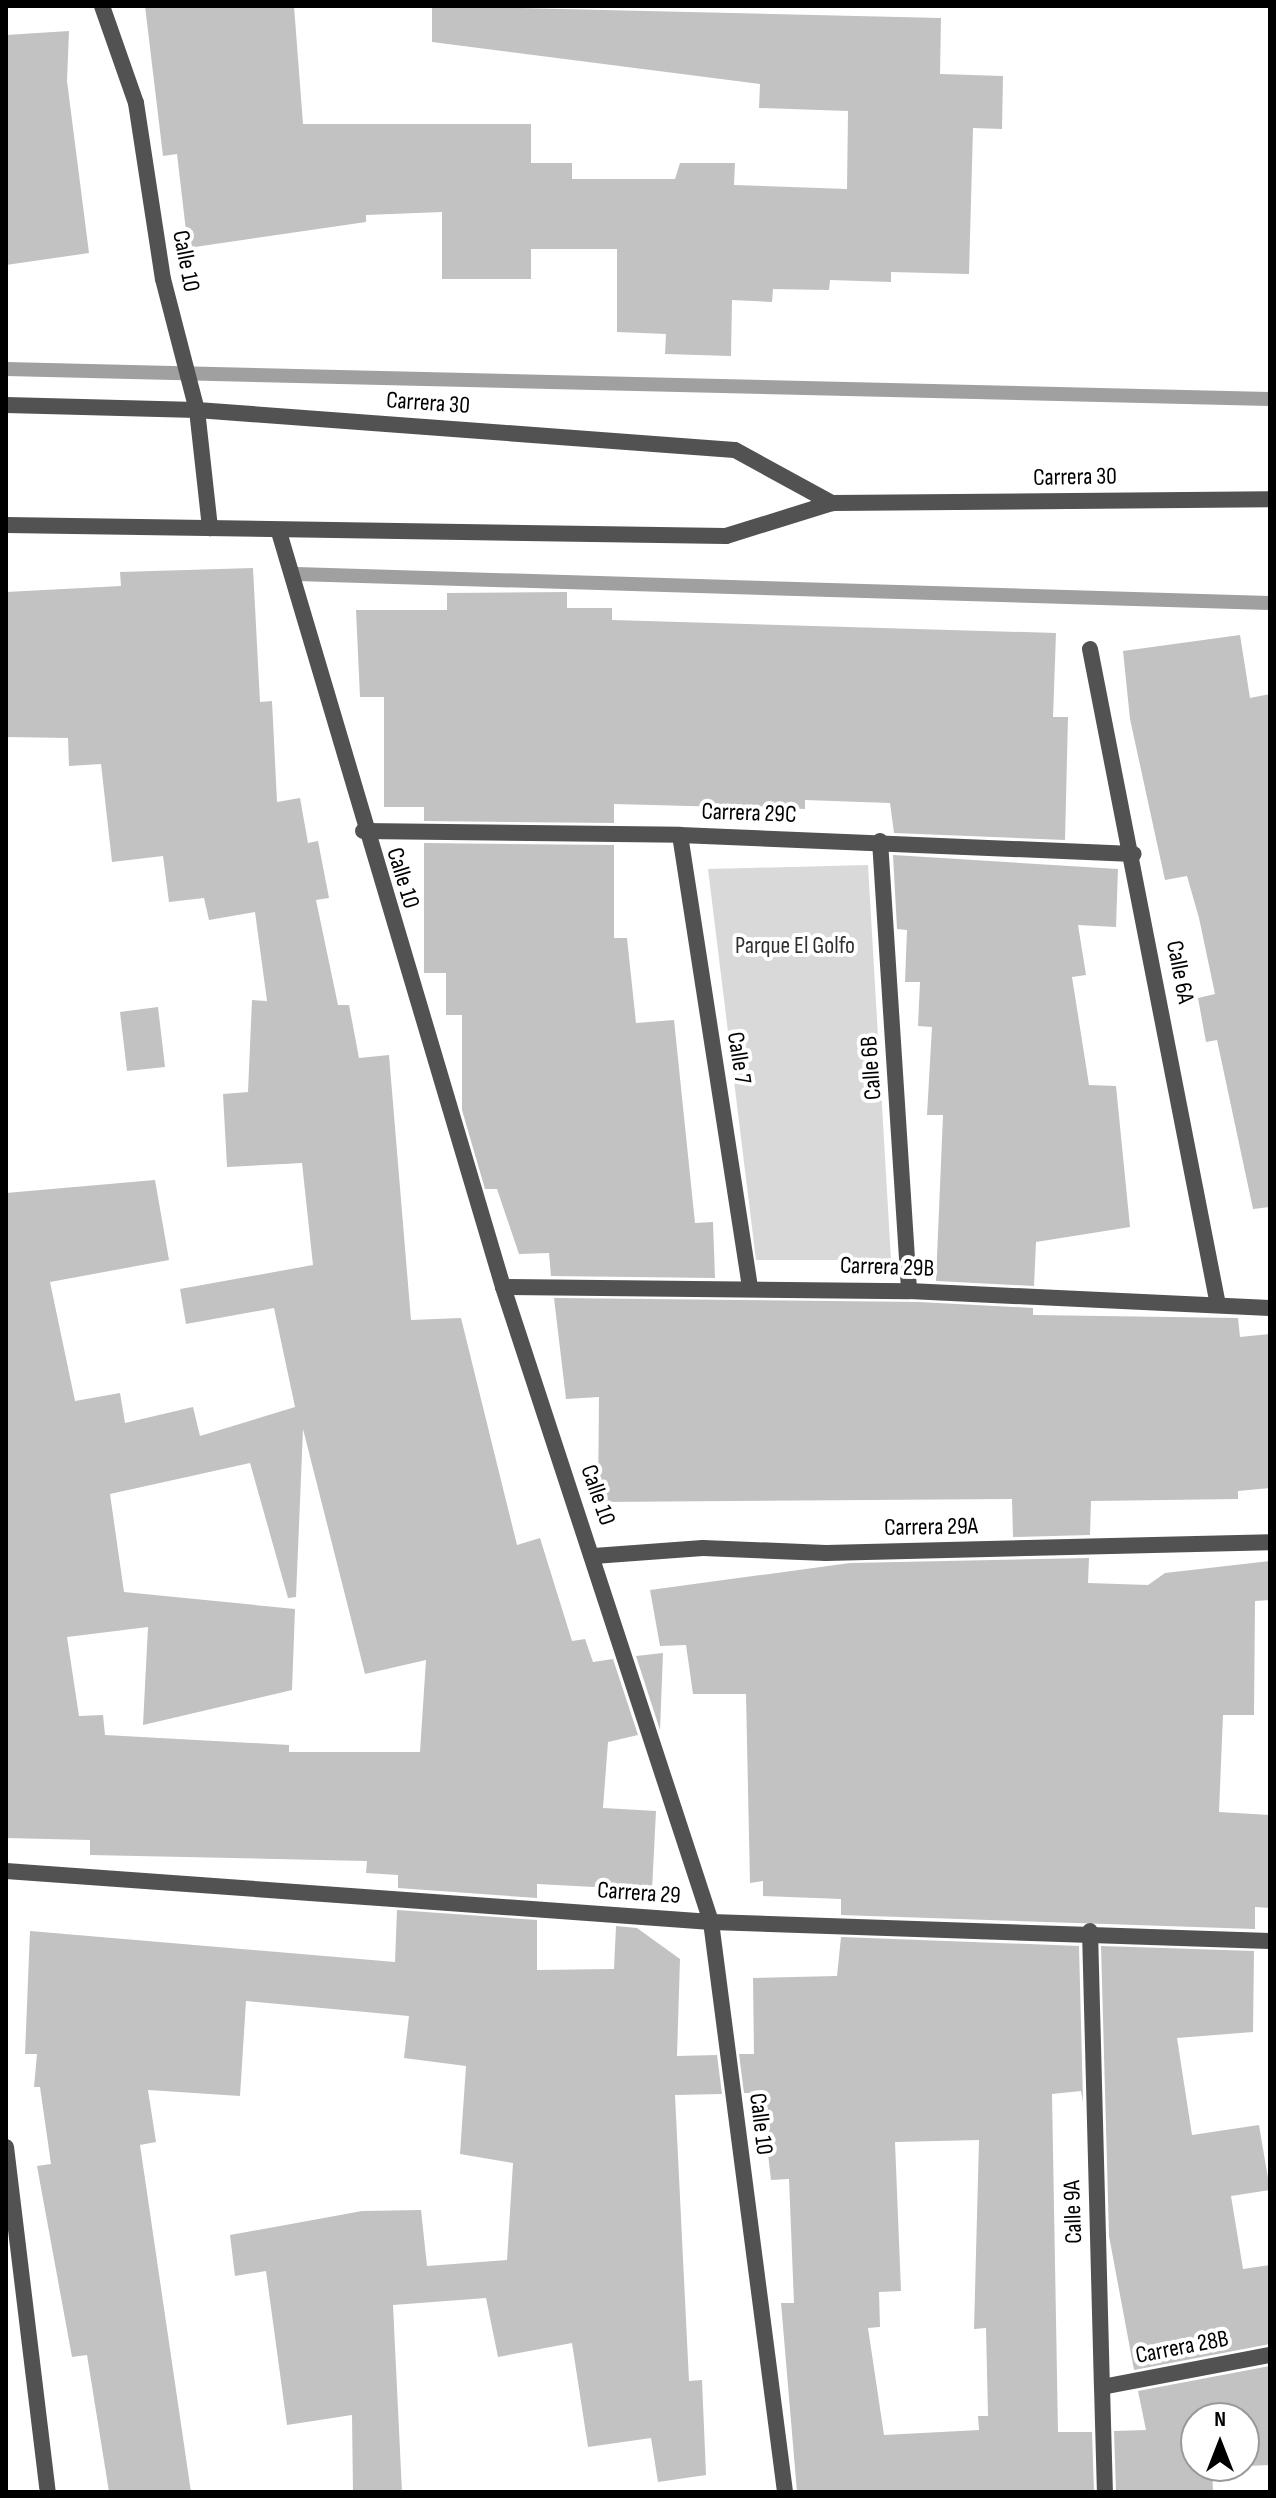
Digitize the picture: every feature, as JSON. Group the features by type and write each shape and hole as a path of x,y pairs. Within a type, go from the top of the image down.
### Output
{"street":[{"name":"Calle 10","path":"102,6 136,103 182,355 197,410 210,528"},
{"name":"Carrera 30","path":"6,405 197,410 735,450 832,503"},
{"name":"Carrera 30","path":"6,525 279,532 726,536 832,503 1270,499"},
{"name":"Calle 10","path":"279,532 363,831 503,1287 594,1556 711,1922 785,2492"},
{"name":"Calle 6A","path":"1090,649 1134,854 1218,1305"},
{"name":"Carrera 29C","path":"363,831 680,835 1134,854"},
{"name":"Calle 7","path":"680,835 750,1288"},
{"name":"Calle 6B","path":"880,841 909,1291"},
{"name":"Carrera 29B","path":"503,1287 909,1291 1270,1308"},
{"name":"Carrera 29A","path":"594,1556 703,1548 826,1553 1270,1542"},
{"name":"Carrera 29","path":"6,1871 711,1922 1090,1931 1270,1941"},
{"name":"Calle 9A","path":"1090,1931 1105,2492"},
{"path":"6,2147 48,2492"},
{"name":"Carrera 28B","path":"1102,2387 1270,2355"}],"green space":[{"name":"Parque El Golfo","path":"868,865 891,1260 756,1260 708,869"}],"building":[{"path":"145,6 294,6 303,124 531,124 531,163 572,163 572,179 675,179 680,163 735,163 734,185 847,189 848,111 759,108 760,84 432,42 432,6 941,18 940,74 1003,76 1002,129 973,128 969,274 891,272 891,282 830,280 829,290 773,289 772,302 732,300 731,356 665,354 666,334 617,332 617,249 531,249 531,279 442,279 442,212 366,215 366,222 188,248 177,154 163,156"},
{"path":"69,31 67,81 89,253 6,265 6,35"},
{"path":"253,568 260,702 272,701 277,802 300,798 308,843 318,841 329,898 316,900 338,1005 349,1005 359,1058 389,1055 411,1320 461,1318 517,1545 540,1538 572,1641 585,1639 593,1662 613,1659 638,1735 608,1742 603,1808 656,1811 652,1890 537,1884 537,1898 398,1888 398,1875 366,1873 367,1861 90,1855 90,1840 6,1838 6,1193 155,1180 169,1260 50,1282 75,1401 120,1393 125,1423 193,1407 200,1436 295,1407 274,1308 186,1324 180,1289 313,1265 302,1163 227,1167 223,1094 248,1092 252,1000 267,1001 255,912 209,920 204,898 169,902 163,856 112,862 101,764 69,766 68,738 6,737 6,592 121,586 120,572","holes":["303,1429 365,1674 426,1660 420,1752 289,1752 289,1745 105,1735 103,1715 79,1716 67,1637 148,1627 143,1725 292,1690 295,1609 124,1592 110,1494 250,1463 288,1598 296,1597"]},
{"path":"567,592 567,608 612,608 612,620 1056,633 1053,717 1068,717 1065,840 894,833 890,803 805,800 805,809 614,804 614,823 424,821 424,807 384,807 384,697 360,697 356,610 447,610 447,593"},
{"path":"1240,635 1250,698 1270,694 1270,1207 1253,1209 1217,1040 1206,1042 1198,998 1215,994 1199,918 1187,876 1165,880 1130,719 1123,651"},
{"path":"424,843 614,845 614,938 627,938 636,1023 674,1020 695,1223 713,1222 715,1278 551,1276 549,1253 519,1254 497,1189 485,1189 462,1110 462,1015 446,1015 446,973 424,973"},
{"path":"893,855 1118,869 1116,927 1078,925 1086,975 1072,977 1089,1085 1116,1086 1130,1227 1036,1242 1034,1286 936,1281 943,1115 927,1115 932,1027 918,1026 920,982 905,982 907,930 897,929"},
{"path":"158,1007 165,1067 127,1071 120,1012"},
{"path":"554,1298 919,1302 1033,1308 1033,1315 1238,1318 1240,1337 1270,1334 1270,1488 1238,1491 1238,1499 1091,1501 1090,1535 1013,1537 1012,1499 598,1502 599,1397 566,1399"},
{"path":"1089,1558 1088,1583 1148,1585 1165,1573 1270,1561 1270,1600 1255,1601 1254,1715 1223,1715 1219,1812 1270,1815 1270,1908 1255,1907 1255,1929 841,1915 841,1899 763,1896 763,1881 750,1883 746,1694 693,1694 686,1645 660,1646 650,1590 850,1563"},
{"path":"663,1653 660,1730 636,1656"},
{"path":"397,1910 537,1920 537,1970 614,1969 616,1926 637,1928 680,1959 677,2056 717,2055 722,2094 675,2095 689,2381 702,2380 706,2475 658,2482 651,2438 588,2447 572,2343 498,2357 486,2298 393,2305 402,2492 353,2492 352,2415 287,2425 266,2271 235,2276 230,2235 362,2211 421,2210 427,2266 507,2260 513,2163 460,2154 466,2066 404,2058 409,2016 246,2001 240,2096 148,2090 156,2142 140,2145 191,2492 109,2492 87,2355 72,2357 37,2166 51,2164 40,2087 34,2087 37,2054 25,2054 30,1931 395,1962"},
{"path":"841,1937 1079,1946 1083,2102 1081,2091 1052,2094 1058,2432 1092,2432 1094,2492 797,2492 781,2303 794,2303 789,2179 771,2180 761,2093 744,2093 739,2054 754,2054 753,1978 837,1976","holes":["979,2140 974,2329 986,2328 988,2416 978,2416 979,2430 884,2435 868,2328 880,2327 879,2292 901,2291 895,2142"]},
{"path":"1101,1946 1254,1951 1253,2032 1177,2038 1192,2135 1259,2125 1270,2190 1231,2196 1243,2269 1270,2265 1270,2344 1134,2370 1109,2236"},
{"path":"1270,2366 1270,2465 1260,2465 1260,2402 1180,2402 1180,2482 1213,2482 1213,2492 1116,2492 1114,2431 1146,2430 1138,2391"}],"waterway":[{"path":"6,369 1270,399"},
{"path":"296,574 1270,603"}]}
